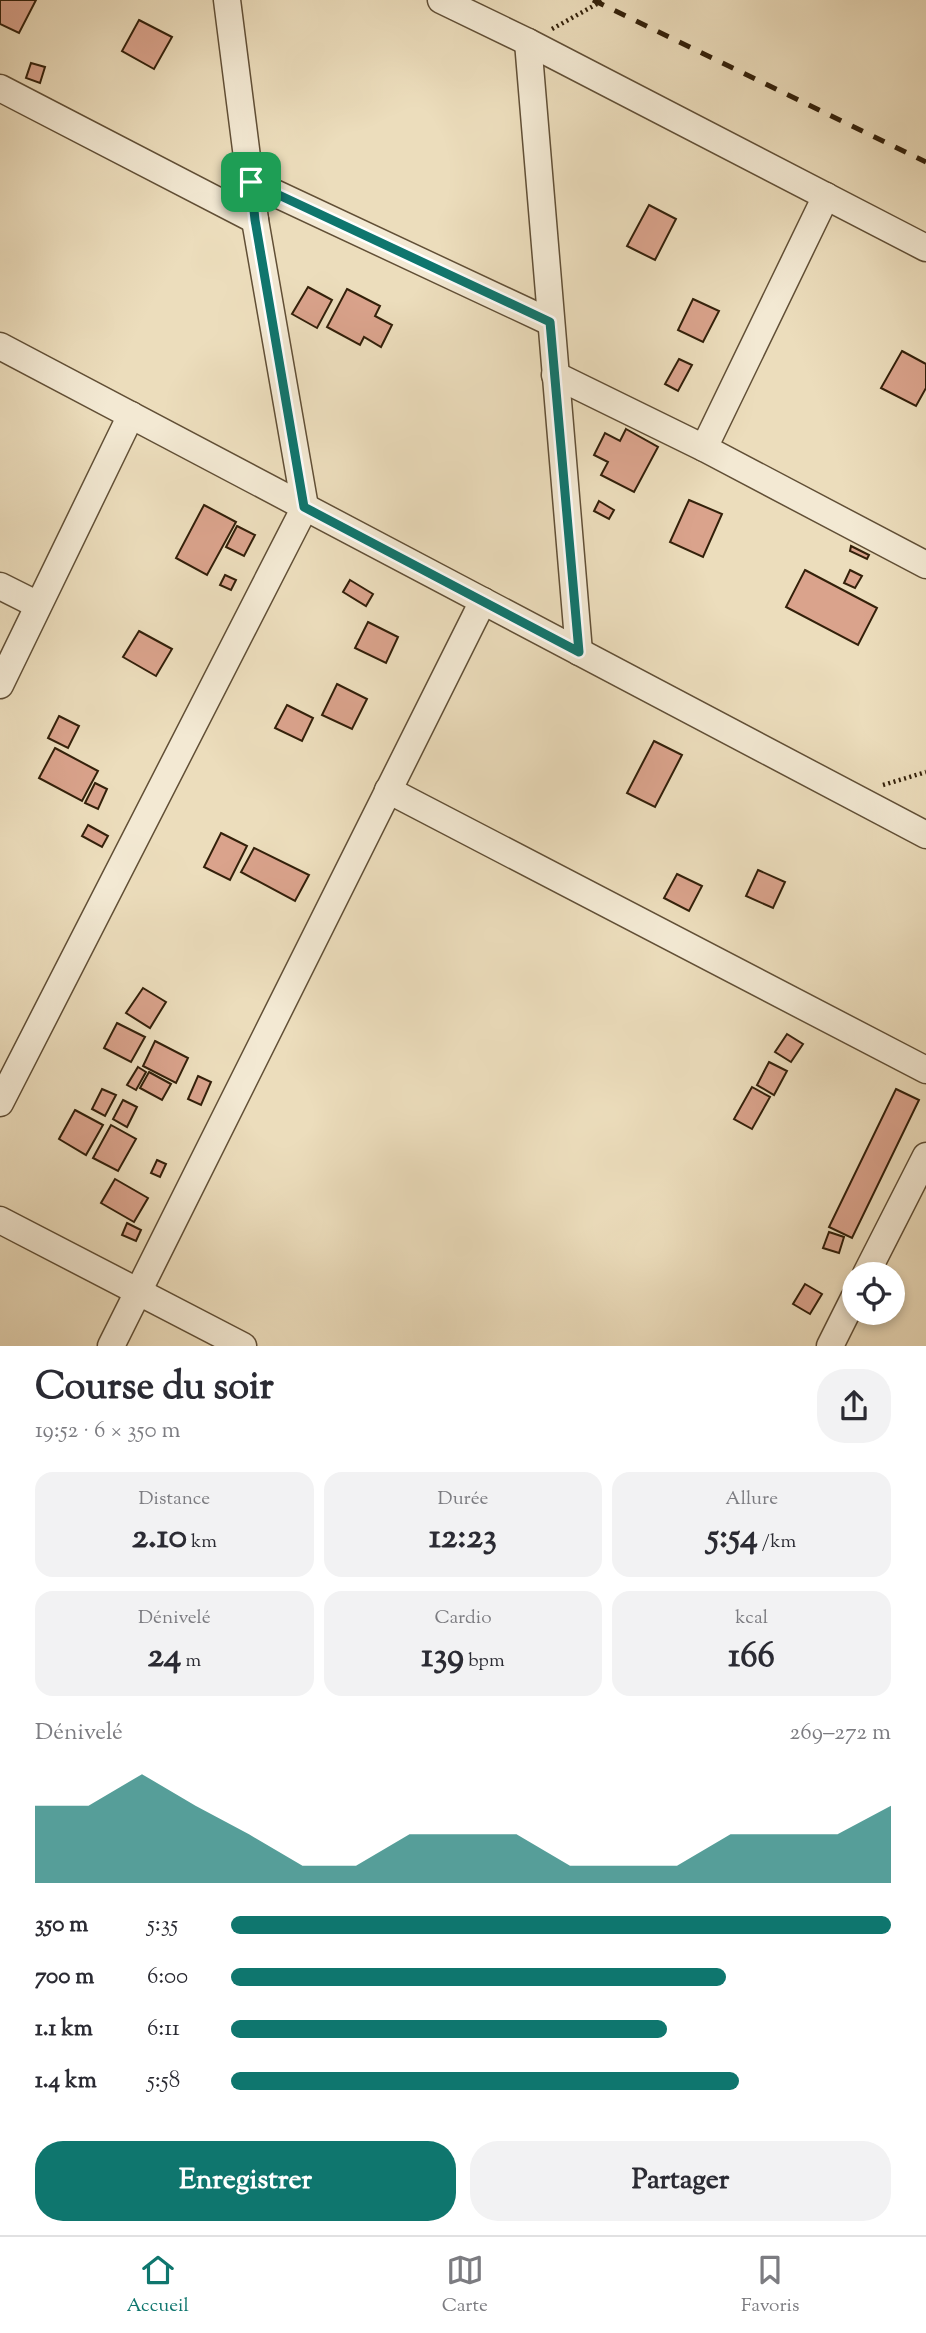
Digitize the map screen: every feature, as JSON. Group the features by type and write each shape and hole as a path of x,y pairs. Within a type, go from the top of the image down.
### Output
{"street":[{"path":"0,1103 304,507 255,220 227,0"},
{"path":"441,0 528,42 926,248"},
{"path":"528,42 579,652"},
{"path":"0,88 255,220"},
{"path":"251,182 550,322"},
{"path":"704,448 826,196"},
{"path":"0,346 926,835"},
{"path":"555,375 704,448 926,565"},
{"path":"0,685 131,415"},
{"path":"0,586 38,605"},
{"path":"111,1346 483,601"},
{"path":"388,790 926,1070"},
{"path":"872,1262 926,1156"},
{"path":"0,1220 243,1346"},
{"path":"830,1346 842,1322"}],"path":[{"path":"528,42 604,0"}],"building":[{"path":"0,0 36,0 19,33 0,24"},
{"path":"139,20 172,37 154,69 122,51"},
{"path":"31,63 45,67 40,83 26,78"},
{"path":"649,205 676,219 655,260 627,246"},
{"path":"308,287 332,300 317,328 292,314"},
{"path":"347,289 380,306 375,316 392,325 381,347 364,337 360,345 327,327"},
{"path":"693,299 719,311 703,342 678,330"},
{"path":"902,351 926,364 926,388 916,406 881,388"},
{"path":"679,359 692,365 678,391 665,384"},
{"path":"626,429 658,447 634,492 601,475 608,462 594,455 605,433 620,441"},
{"path":"689,500 722,514 703,557 670,542"},
{"path":"599,501 614,510 609,519 594,511"},
{"path":"204,505 236,522 207,575 176,558"},
{"path":"237,526 255,535 244,556 226,547"},
{"path":"851,546 869,555 867,559 850,551"},
{"path":"805,570 877,608 858,645 786,607"},
{"path":"850,570 862,576 855,588 844,583"},
{"path":"225,575 236,580 231,590 220,585"},
{"path":"350,580 373,594 366,606 343,592"},
{"path":"368,622 398,637 386,663 355,648"},
{"path":"139,631 172,649 156,676 123,657"},
{"path":"337,684 367,699 352,729 322,715"},
{"path":"287,705 313,718 302,741 275,728"},
{"path":"59,716 79,726 68,748 48,738"},
{"path":"654,741 682,755 655,807 627,793"},
{"path":"55,748 98,771 82,801 39,778"},
{"path":"95,783 107,789 98,809 85,803"},
{"path":"88,825 108,836 102,847 82,836"},
{"path":"221,833 247,846 230,880 204,867"},
{"path":"254,848 309,875 295,901 241,872"},
{"path":"758,870 785,882 773,908 746,896"},
{"path":"677,874 702,886 689,911 664,898"},
{"path":"143,988 166,1002 150,1028 126,1013"},
{"path":"117,1023 145,1037 131,1062 104,1048"},
{"path":"787,1034 803,1044 791,1062 775,1052"},
{"path":"155,1041 188,1058 176,1083 143,1066"},
{"path":"769,1062 787,1071 774,1095 757,1085"},
{"path":"138,1067 146,1072 136,1090 127,1085"},
{"path":"149,1072 171,1084 162,1100 140,1088"},
{"path":"198,1076 211,1082 201,1105 188,1099"},
{"path":"752,1087 770,1097 752,1129 734,1119"},
{"path":"102,1089 116,1095 105,1116 92,1109"},
{"path":"896,1089 919,1100 852,1238 829,1227"},
{"path":"123,1100 137,1107 127,1127 113,1119"},
{"path":"75,1110 103,1125 86,1155 59,1139"},
{"path":"111,1125 136,1139 118,1171 93,1158"},
{"path":"157,1160 166,1164 160,1177 151,1173"},
{"path":"115,1179 148,1198 134,1222 101,1203"},
{"path":"127,1223 141,1230 136,1241 122,1235"},
{"path":"829,1232 844,1237 839,1253 823,1248"},
{"path":"805,1284 822,1294 810,1314 793,1304"}],"railway":[{"path":"593,0 926,162"}],"route":[{"path":"251,182 550,322 579,652 304,507 255,220 251,182"}]}
